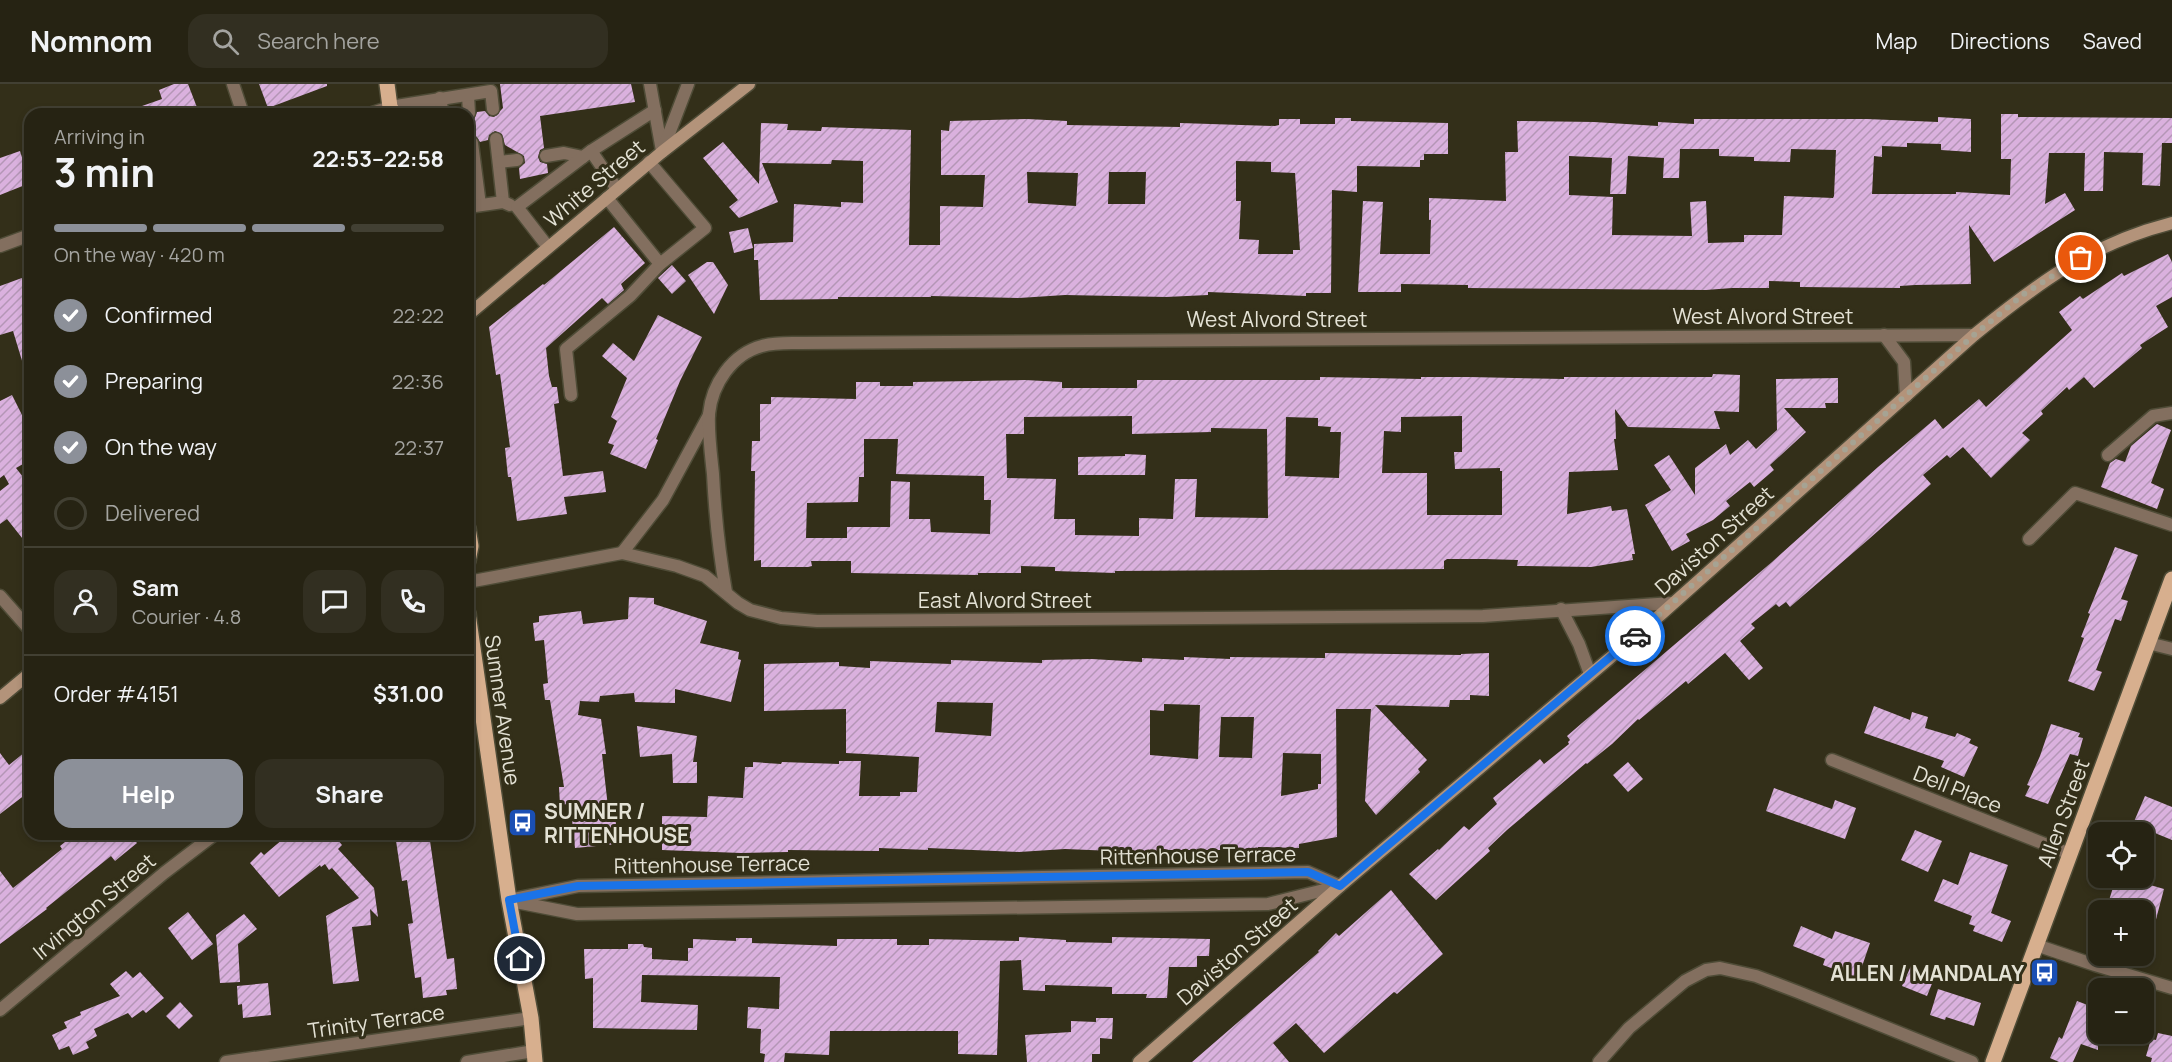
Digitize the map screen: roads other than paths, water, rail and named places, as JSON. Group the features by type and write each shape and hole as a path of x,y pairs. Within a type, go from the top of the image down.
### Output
{"main road":[{"path":"387,84 390,108"},
{"name":"White Street","path":"474,310 649,162 749,84"},
{"name":"Daviston Street","path":"1139,1062 1340,886 1672,603 1974,335 2024,294 2071,263 2114,242 2172,223"},
{"name":"Allen Street","path":"1994,1062 2172,579"},
{"name":"Sumner Avenue","path":"474,667 509,900 531,1018 535,1057"},
{"path":"0,698 24,678"}],"street":[{"path":"233,84 241,108"},
{"path":"650,84 662,152"},
{"path":"662,152 688,84"},
{"path":"405,108 440,98 491,91 493,109"},
{"path":"468,95 469,108"},
{"path":"440,98 441,108"},
{"path":"517,207 587,154 655,110"},
{"path":"496,139 503,202"},
{"path":"546,156 564,153 587,154 617,189"},
{"path":"499,162 517,160"},
{"path":"570,395 566,349 630,296 660,264 705,228 649,162"},
{"path":"607,198 660,264"},
{"path":"474,206 503,202 517,207 548,248"},
{"path":"0,246 24,237"},
{"path":"1884,335 1904,362 1906,396"},
{"name":"West Alvord Street","path":"622,552 646,524 671,487 709,414 715,391 725,372 747,353 761,346 775,343 1974,335"},
{"path":"2108,455 2153,416 2172,413"},
{"name":"West Alvord Street","path":"709,414 717,532 726,592"},
{"path":"2029,539 2075,493 2172,525"},
{"name":"East Alvord Street","path":"474,581 622,552 692,570 705,576 744,608 757,613 817,621 1483,616 1672,603"},
{"path":"0,596 24,623"},
{"path":"1561,609 1579,644 1590,674"},
{"path":"2148,643 2172,649"},
{"name":"Dell Place","path":"1832,760 2070,854"},
{"name":"Irvington Street","path":"0,1010 164,873 207,840"},
{"name":"Rittenhouse Terrace","path":"509,900 578,886 1308,872 1340,886"},
{"name":"Rittenhouse Terrace","path":"509,900 577,914 1268,904 1340,886"},
{"path":"2036,945 2172,988"},
{"path":"1599,1062 1629,1028 1685,981 1706,970 1720,968 1747,974 1798,992 1972,1062"},
{"name":"Trinity Terrace","path":"226,1062 531,1018"},
{"path":"467,1062 535,1057"}],"place":[{"name":"SUMNER / RITTENHOUSE","path":"523,823"},
{"name":"ALLEN / MANDALAY","path":"2045,973"}]}
